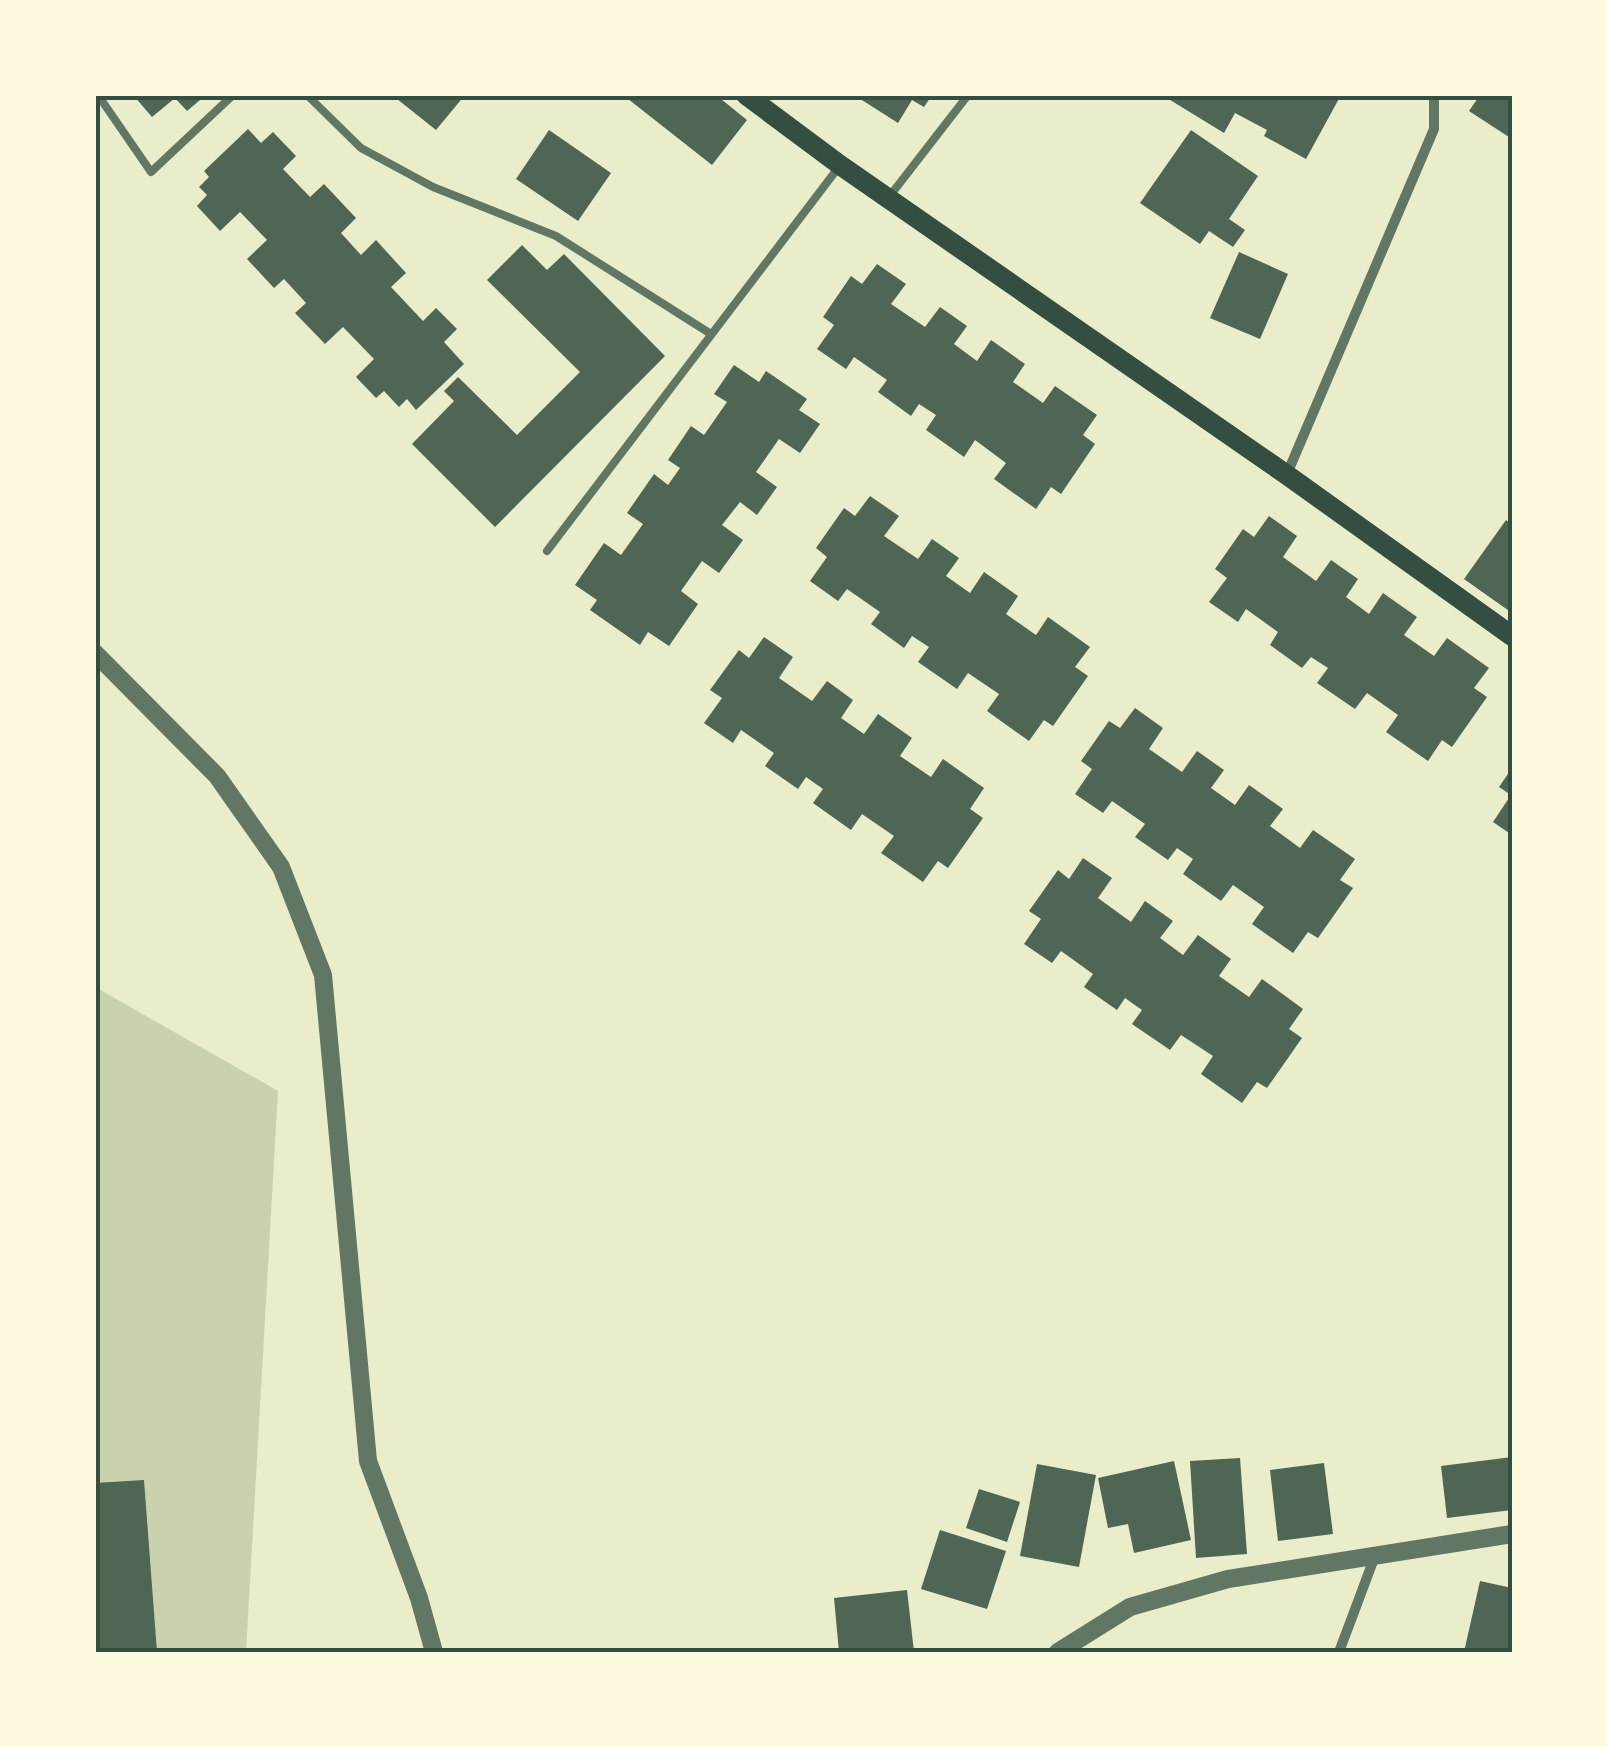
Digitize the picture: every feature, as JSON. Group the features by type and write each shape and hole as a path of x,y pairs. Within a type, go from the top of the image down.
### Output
{"main road":[{"path":"746,95 1512,636"}],"street":[{"path":"1287,475 1434,129 1434,95"},
{"path":"95,653 217,776 282,867 324,975 368,1461 434,1652"},
{"path":"1058,1652 1130,1607 1228,1579 1512,1534"},
{"path":"1340,1652 1375,1556"}],"lane":[{"path":"98,95 151,172 233,95"},
{"path":"307,95 361,148 433,186 556,236 711,334"},
{"path":"890,197 968,95"},
{"path":"547,550 840,165"}],"green space":[{"path":"95,987 278,1091 246,1652 95,1652"}],"building":[{"path":"133,95 206,95 187,111 175,98 152,117"},
{"path":"400,95 465,95 436,130 397,99"},
{"path":"623,95 716,95 747,120 712,165"},
{"path":"854,95 932,95 924,107 912,100 898,123"},
{"path":"1162,95 1341,95 1306,159 1264,136 1267,130 1235,113 1224,133"},
{"path":"1480,95 1512,95 1512,139 1469,111"},
{"path":"248,129 261,143 273,132 296,156 283,169 310,197 324,184 356,218 341,233 361,255 376,240 406,273 391,287 423,321 436,308 457,329 444,342 464,364 416,410 407,399 399,407 384,391 376,398 356,377 374,359 343,327 325,344 295,313 306,303 284,279 274,288 247,259 267,240 240,212 220,231 197,206 207,195 199,187 209,177 204,171"},
{"path":"549,130 611,173 578,221 516,179"},
{"path":"1191,130 1258,176 1229,219 1245,230 1233,247 1209,231 1200,244 1140,203"},
{"path":"522,245 547,270 564,254 665,356 495,527 412,444 454,401 444,391 458,377 517,435 580,372 487,280"},
{"path":"1239,252 1288,274 1260,339 1210,318"},
{"path":"877,264 906,284 891,304 925,327 940,307 967,326 954,344 977,361 991,340 1025,364 1013,382 1043,403 1055,386 1097,415 1083,435 1095,444 1061,494 1051,487 1036,509 994,479 1006,463 975,440 964,457 926,430 936,415 919,404 911,416 878,392 887,380 854,357 846,369 817,349 834,325 823,317 851,276 862,284"},
{"path":"734,365 759,382 766,371 807,399 799,410 820,424 800,453 779,439 756,472 777,487 757,515 740,502 722,525 743,540 719,573 702,561 681,591 698,604 669,646 648,632 640,645 590,610 597,600 575,585 604,543 621,555 643,524 627,513 654,474 668,485 680,468 668,460 691,426 704,435 727,402 714,394"},
{"path":"870,496 899,516 884,536 918,559 932,539 959,558 946,576 970,593 984,572 1018,596 1006,614 1036,635 1048,617 1090,647 1075,667 1088,676 1053,726 1044,720 1029,741 987,711 999,694 968,673 957,689 918,662 929,647 912,636 904,648 871,624 880,612 847,589 838,601 810,581 827,557 816,548 844,508 855,516"},
{"path":"1269,516 1297,536 1283,557 1316,581 1331,560 1358,579 1346,597 1369,614 1383,593 1417,617 1404,635 1434,656 1447,638 1489,668 1474,688 1487,697 1452,747 1442,740 1428,761 1386,732 1398,715 1367,693 1355,709 1317,683 1328,668 1311,657 1302,668 1270,645 1278,632 1246,609 1238,622 1209,602 1227,578 1215,569 1243,529 1254,537"},
{"path":"1506,520 1512,525 1512,613 1464,579"},
{"path":"764,637 793,657 779,678 812,701 827,681 853,700 841,718 864,734 878,714 912,738 900,756 931,777 943,759 984,788 970,809 983,818 948,868 938,861 923,882 881,853 894,836 862,814 851,830 813,803 823,789 806,777 798,789 765,766 774,753 741,730 733,743 704,723 722,698 710,690 739,650 749,658"},
{"path":"1135,708 1163,728 1149,749 1182,772 1197,751 1224,770 1211,788 1235,805 1249,785 1283,809 1270,826 1300,848 1313,830 1355,859 1340,880 1353,888 1318,938 1308,932 1293,953 1252,924 1264,907 1233,885 1221,901 1183,874 1193,859 1177,848 1168,860 1135,837 1145,824 1112,801 1103,813 1075,794 1092,769 1081,761 1109,721 1120,728"},
{"path":"1512,768 1512,835 1493,822 1511,795 1499,787"},
{"path":"1083,858 1112,878 1098,898 1131,922 1145,901 1173,921 1160,938 1183,955 1198,935 1231,959 1219,976 1249,997 1262,979 1303,1009 1289,1029 1302,1038 1267,1088 1257,1082 1242,1103 1201,1074 1213,1056 1181,1035 1170,1050 1132,1024 1142,1010 1125,998 1117,1010 1084,987 1093,974 1061,951 1052,963 1024,944 1041,919 1029,911 1058,870 1069,879"},
{"path":"1512,1457 1512,1510 1447,1518 1441,1466"},
{"path":"1240,1458 1247,1554 1196,1558 1190,1461"},
{"path":"1174,1461 1191,1540 1134,1553 1128,1524 1108,1528 1098,1478"},
{"path":"1324,1463 1333,1534 1278,1541 1270,1470"},
{"path":"1037,1464 1096,1475 1079,1567 1020,1556"},
{"path":"144,1480 157,1652 95,1652 95,1483"},
{"path":"979,1489 1020,1502 1007,1542 966,1528"},
{"path":"940,1530 1006,1551 987,1609 921,1589"},
{"path":"1480,1581 1512,1588 1512,1652 1464,1652"},
{"path":"907,1590 914,1652 839,1652 834,1598"}]}
